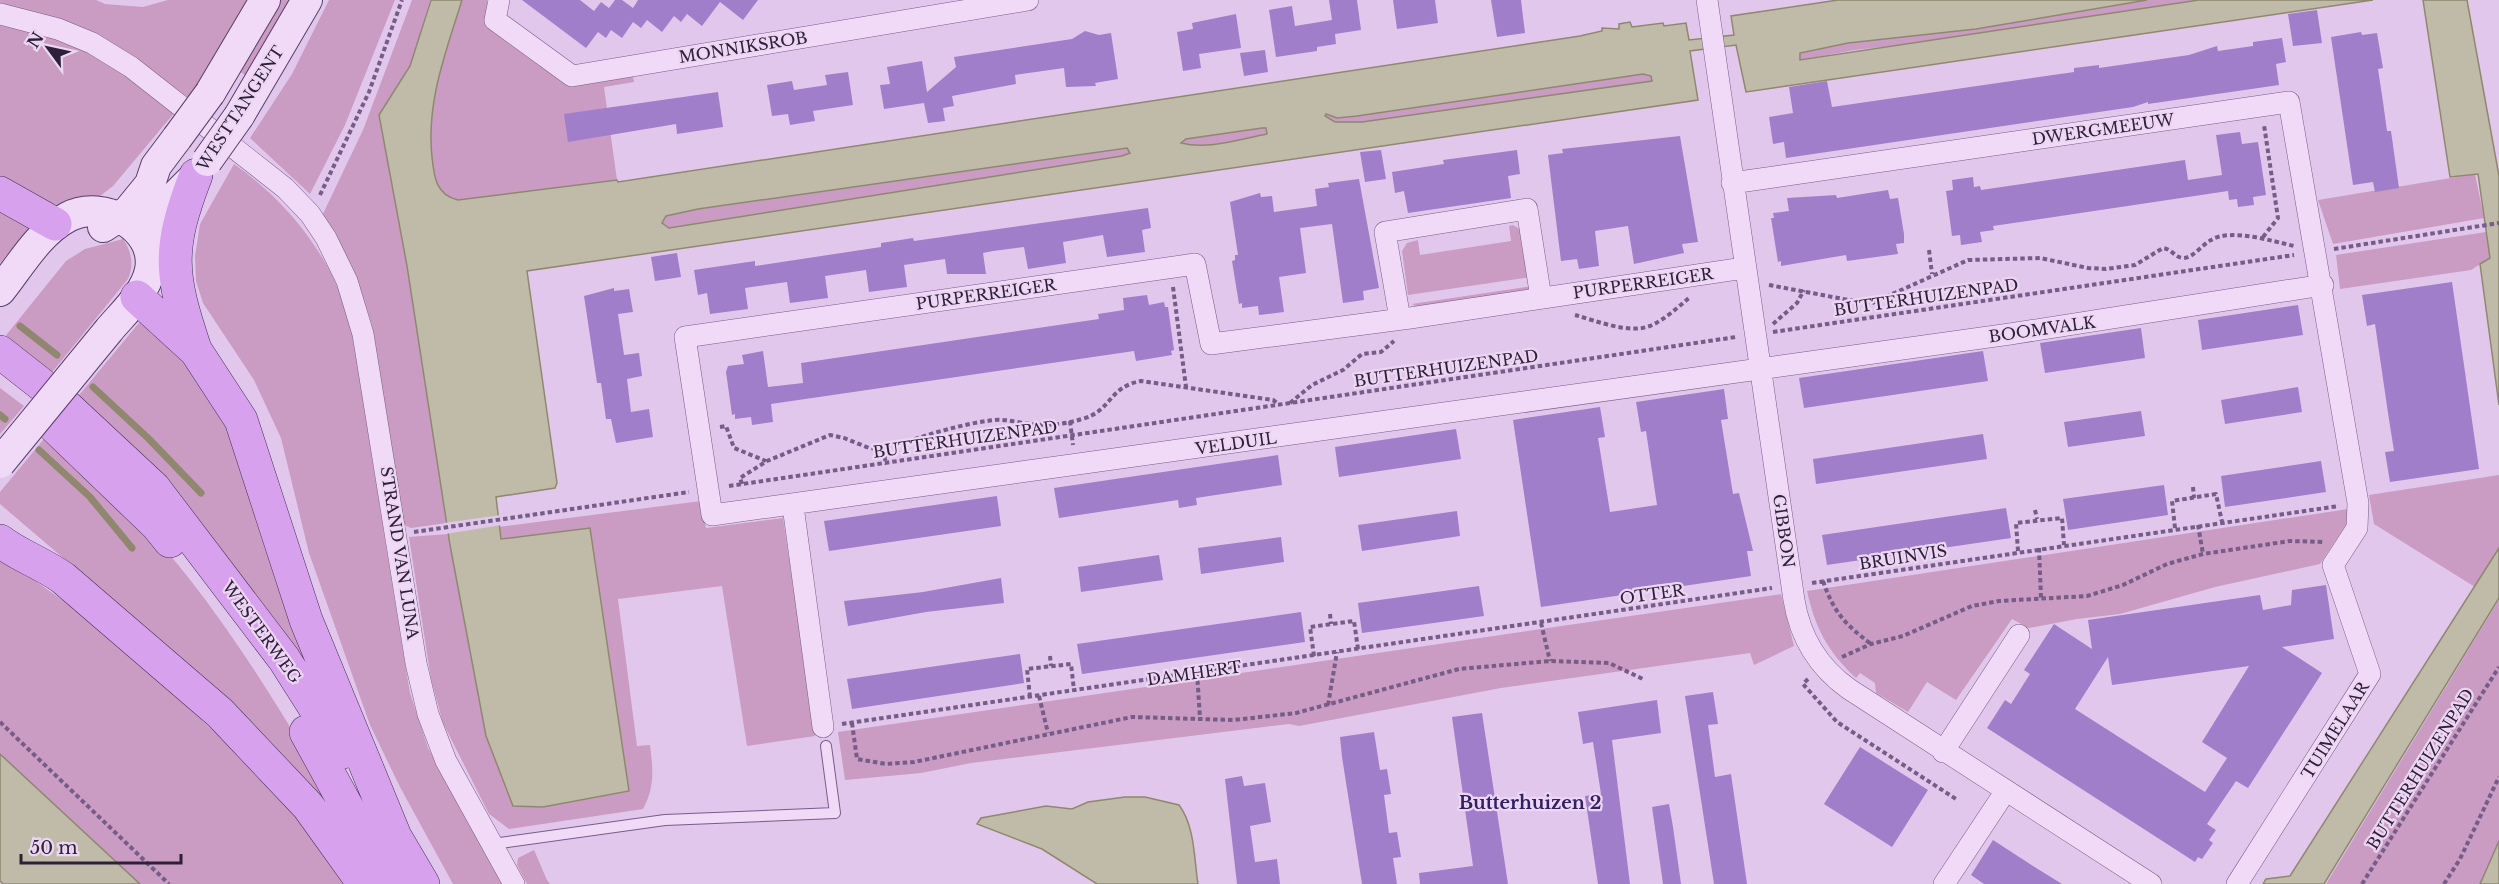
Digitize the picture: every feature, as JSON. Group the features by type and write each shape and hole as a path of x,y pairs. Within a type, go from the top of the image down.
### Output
{"main road":[{"name":"WESTTANGENT","path":"113,215 150,184 156,166 210,93 266,0"},
{"name":"WESTTANGENT","path":"144,238 173,198 201,168 239,116 307,0"},
{"path":"196,351 177,290 174,260 183,208 201,168"},
{"path":"0,193 55,224"},
{"path":"0,316 55,224 81,212 113,215 132,225 144,238 151,259 150,269 138,297 0,463"},
{"path":"0,291 72,234 103,227 113,215"},
{"path":"138,297 196,351 241,420 306,620 394,834"},
{"path":"0,352 35,394 0,380"},
{"name":"WESTERWEG","path":"389,884 318,750 235,626 158,525 59,416 154,488 294,673 423,884"},
{"path":"0,522 27,541 40,562 220,713 308,807 364,884"},
{"path":"0,541 16,554 40,562"}],"street":[{"name":"MONNIKSROB","path":"499,0 495,20 572,76 1028,0"},
{"name":"GIBBON","path":"1708,9 1745,277 1798,624 1812,651 1823,666 1842,684 1943,752 2151,884"},
{"name":"STRAND VAN LUNA","path":"0,14 58,29 92,43 131,67 255,162 310,214 338,258 363,334 416,663 428,714 446,761 514,884"},
{"name":"DWERGMEEUW","path":"1732,183 2289,102 2323,285"},
{"path":"1399,329 1385,232 1527,209 1541,298"},
{"name":"PURPERREIGER","path":"712,515 685,338 1195,264 1211,344 1399,329 1541,298 1745,277"},
{"name":"BOOMVALK","path":"1760,368 2043,329 2323,285"},
{"name":"TUIMELAAR","path":"2237,884 2370,674 2333,565 2357,528 2358,503 2323,285"},
{"name":"VELDUIL","path":"712,515 793,506 1760,368"},
{"path":"793,506 825,737"},
{"path":"1943,752 2019,635"},
{"path":"1944,884 2006,792"}],"lane":[{"path":"493,844 665,820 835,813 825,737"}],"path":[{"path":"310,214 345,147 369,92 402,0"},
{"path":"2261,106 2278,218 2262,237"},
{"name":"BUTTERHUIZENPAD","path":"396,535 1280,405 1754,331 2316,252 2499,223"},
{"path":"1745,277 1758,284 1804,290 1870,304 1932,274 1968,260 2040,258 2088,268 2121,268 2135,265 2163,249 2168,249 2179,258 2187,258 2221,236 2262,237 2316,252"},
{"path":"1929,250 1932,274"},
{"path":"1170,268 1186,387"},
{"path":"1754,331 1776,322 1797,303 1804,290"},
{"path":"1569,313 1635,328 1661,320 1695,294"},
{"path":"1289,403 1312,385 1343,370 1362,354 1381,352 1399,329"},
{"path":"742,484 740,478 766,461 830,435 869,448 883,450 979,422 998,420 1054,424 1080,420 1103,410 1114,392 1127,383 1141,381 1186,387 1273,400 1280,405"},
{"path":"699,431 726,426 734,448 766,461"},
{"path":"2193,487 2194,498"},
{"path":"2175,528 2172,501 2216,494 2222,522"},
{"name":"BRUINVIS","path":"1792,586 2018,551 2358,503"},
{"path":"2035,510 2037,519"},
{"path":"2018,551 2016,523 2037,519 2062,518 2064,545"},
{"path":"2199,525 2203,554"},
{"path":"1956,800 1837,722 1803,684 1823,666 1871,644 1903,636 1972,606 1999,601 2087,596 2123,585 2167,564 2203,554 2290,541 2320,541 2346,546"},
{"path":"2039,548 2040,598"},
{"path":"1823,581 1835,611 1848,626 1871,644"},
{"name":"OTTER","path":"1515,626 1792,586"},
{"path":"1330,614 1331,624"},
{"path":"1314,656 1310,627 1354,621 1358,649"},
{"path":"1541,623 1550,661"},
{"name":"DAMHERT","path":"1048,733 960,754 886,764 857,759 852,723 1515,626"},
{"path":"1328,705 1337,652"},
{"path":"1050,656 1051,666"},
{"path":"1039,696 1048,733 1132,717 1234,720 1296,713 1439,673 1550,661 1609,663 1645,680"},
{"path":"1030,697 1027,669 1071,664 1074,690"},
{"name":"BUTTERHUIZENPAD","path":"2361,884 2499,667"},
{"path":"1197,673 1200,718"},
{"path":"0,722 169,884"},
{"path":"2444,884 2460,859 2499,777"}],"shaded area":[{"path":"0,0 96,0 105,4 143,7 168,0 250,0 216,63 189,98 143,65 100,40 54,20 0,3"},
{"path":"278,0 292,0 249,78 239,71"},
{"path":"329,0 395,0 345,125 310,194 250,138 292,74"},
{"path":"412,0 430,0 410,66 379,115 407,266 447,523 411,528 404,525 372,325 363,297 321,218 363,130"},
{"path":"431,0 462,0 439,77 431,137 435,178 445,194 458,200 617,180 618,182 1580,36 1602,31 1602,28 1619,29 1619,24 1630,22 1632,27 1686,23 1689,40 1734,35 1731,16 1838,0 2147,0 1976,29 1848,43 1800,53 1800,60 2199,0 2373,0 1746,92 1736,45 1690,51 1698,100 527,271 557,483 555,488 496,497 501,539 590,528 629,791 543,807 513,806 486,736 450,545 407,266 379,115 410,66","holes":["1643,74 1651,76 1652,81 1362,122 1335,122 1325,116 1326,114 1337,118 1357,116","1262,128 1266,128 1267,134 1202,145 1181,143 1186,139","1127,148 1130,153 669,228 662,223 666,216 698,209"]},
{"path":"462,0 487,0 487,17 548,71 632,70 634,82 604,87 617,180 466,200 455,200 440,191 432,168 429,145 430,120 440,70"},
{"path":"2147,0 2199,0 1954,39 1855,50 1800,60 1799,53 1848,43 1976,29"},
{"path":"2423,0 2467,0 2499,176 2499,405 2480,264 2490,258 2478,174 2450,177"},
{"path":"0,25 57,39 106,61 175,112 113,186 99,197 58,205 44,202 0,180"},
{"path":"1643,74 1652,77 1652,81 1362,122 1335,122 1324,116 1326,113 1337,118 1357,116"},
{"path":"1266,128 1267,134 1224,143 1191,145 1181,143 1186,139"},
{"path":"1127,148 1130,153 1122,156 669,228 662,223 666,216 698,209"},
{"path":"234,164 261,185 297,222 326,264 345,307 356,352 410,693 428,748 503,884 453,884 400,787 370,725 309,553 281,438 254,380 203,303 196,281 195,256 200,224"},
{"path":"2475,174 2484,218 2333,244 2318,200"},
{"path":"0,209 30,227 0,263"},
{"path":"1513,225 1525,232 1532,277 1408,295 1402,251 1407,243 1418,240 1420,255 1511,241 1509,226"},
{"path":"2486,232 2490,258 2471,270 2340,289 2336,255"},
{"path":"123,239 131,259 128,279 49,376 3,339 66,261 85,249"},
{"path":"1533,286 1528,293 1420,309 1412,304"},
{"path":"143,318 180,352 230,433 330,710 75,400"},
{"path":"0,388 24,406 0,434"},
{"path":"48,434 138,519 180,567 260,678 354,835 192,668 0,504 0,492"},
{"path":"2499,475 2499,548 2475,587 2374,524 2369,495"},
{"path":"701,501 706,528 783,518 815,736 747,746 722,586 618,599 637,746 650,745 652,778 647,801 643,809 509,829 489,814 443,723 431,679 409,537 448,534 486,736 513,806 543,807 629,791 590,528 501,540 499,527"},
{"path":"2348,509 2347,523 2320,564 2215,587 2120,614 2029,628 2012,619 1956,700 1927,682 1908,712 1876,693 1875,683 1860,673 1856,678 1838,659 1824,639 1814,617 1807,591"},
{"path":"2499,548 2499,598 2324,884 2263,884 2266,879 2290,876"},
{"path":"0,556 75,609 167,688 245,760 299,815 349,884 140,884 0,754"},
{"path":"1781,594 1794,646 1754,665 1750,653 1501,688 1299,726 1289,724 971,763 921,773 845,780 838,732"},
{"path":"2499,600 2499,841 2480,884 2326,884"},
{"path":"0,754 140,884 3,884 0,881"},
{"path":"1145,797 1179,805 1191,833 1198,884 1097,884 1042,849 977,824 981,818 1046,806 1072,809 1088,802"},
{"path":"2499,841 2499,884 2480,884"},
{"path":"534,850 550,884 527,884 517,865 518,858"}],"pier":[{"path":"501,515 502,525 445,534 444,523"}],"building":[{"path":"522,0 580,0 594,11 601,2 609,8 615,0 622,0 633,8 638,0 758,0 743,20 720,2 702,26 687,14 681,22 674,16 662,32 647,20 641,28 633,22 622,38 611,30 606,38 598,32 586,48"},
{"path":"1329,0 1357,0 1361,30 1335,34 1336,44 1317,47 1317,51 1276,57 1269,10 1292,6 1295,26 1332,20"},
{"path":"1393,0 1435,0 1438,23 1397,29"},
{"path":"1491,0 1521,0 1525,33 1497,37"},
{"path":"2317,10 2322,43 2293,46 2288,14"},
{"path":"1236,14 1241,48 1199,54 1201,68 1183,71 1177,32 1193,29 1192,23"},
{"path":"1085,31 1099,35 1111,33 1118,79 1095,83 1096,86 1066,87 1064,68 1015,75 1016,84 952,96 954,106 943,108 945,121 928,123 924,103 884,109 880,85 890,84 887,67 922,61 927,92 956,67 954,57 1072,39"},
{"path":"2361,32 2362,35 2377,33 2383,68 2378,69 2387,131 2391,131 2399,188 2375,192 2373,182 2353,185 2331,37"},
{"path":"2282,38 2286,62 2276,64 2279,85 2148,104 2148,102 2133,107 1786,158 1784,142 1773,144 1769,117 1793,113 1789,87 1827,81 1832,107 2074,72 2074,68 2099,65 2099,68 2189,55 2217,46 2218,51 2253,46 2253,42"},
{"path":"1265,50 1268,72 1244,76 1240,53"},
{"path":"848,72 853,105 813,111 815,121 790,125 788,114 772,116 767,85 792,81 794,90 827,85 825,75"},
{"path":"718,92 723,127 677,134 676,124 568,142 564,114"},
{"path":"2240,132 2242,144 2258,142 2266,195 2253,197 2254,205 2238,207 2237,199 2229,200 2228,191 1993,226 1994,230 1980,232 1982,242 1961,245 1960,235 1952,236 1946,191 1953,190 1952,180 1973,177 1974,187 1980,186 1981,190 2185,160 2188,180 2222,175 2216,135"},
{"path":"1680,136 1698,242 1682,244 1684,253 1634,264 1628,226 1595,231 1599,266 1579,269 1577,259 1561,261 1548,155 1563,153 1562,149"},
{"path":"1381,150 1386,179 1365,182 1360,152"},
{"path":"1517,150 1520,174 1508,176 1511,198 1408,213 1404,191 1395,193 1392,172 1444,164 1443,160"},
{"path":"1359,179 1379,288 1363,291 1364,300 1343,303 1332,224 1300,228 1306,273 1279,277 1284,312 1259,315 1258,306 1242,308 1242,303 1239,304 1232,261 1235,260 1235,255 1238,255 1230,202 1260,193 1261,197 1272,196 1274,212 1317,206 1315,189 1329,187 1328,183"},
{"path":"1888,190 1890,199 1898,198 1904,234 1904,243 1896,244 1898,254 1847,261 1846,255 1781,266 1781,261 1778,262 1771,218 1774,218 1773,213 1789,211 1787,198 1836,195 1837,198"},
{"path":"1148,208 1151,228 1142,230 1145,252 1107,257 1103,235 1063,242 1066,263 1028,269 1024,247 983,253 986,274 947,274 945,259 904,265 907,287 869,292 866,270 825,276 828,298 790,303 787,282 745,288 748,309 710,314 707,293 698,295 694,270 755,261 755,266 881,247 881,243 913,238 914,241"},
{"path":"677,253 681,277 655,281 651,257"},
{"path":"2452,282 2479,469 2390,482 2385,452 2394,451 2375,324 2367,326 2362,295"},
{"path":"614,288 614,291 629,289 633,312 618,314 624,355 639,353 642,376 627,379 631,412 649,409 653,437 616,443 611,419 606,419 601,383 597,383 584,296"},
{"path":"1147,295 1149,305 1164,302 1165,307 1168,307 1174,350 1171,351 1172,355 1136,361 1134,351 771,404 773,422 752,425 751,417 735,419 735,414 732,415 726,372 728,366 744,364 742,355 763,351 768,387 803,383 801,363 1099,319 1098,314 1124,310 1123,298"},
{"path":"2298,305 2303,335 2202,350 2198,320"},
{"path":"2141,328 2145,358 2045,373 2040,343"},
{"path":"1983,351 1988,381 1804,408 1799,378"},
{"path":"2298,387 2302,412 2225,424 2221,400"},
{"path":"1724,389 1728,419 1721,420 1733,494 1739,493 1753,551 1747,551 1751,576 1541,607 1513,420 1600,407 1605,437 1598,438 1610,512 1657,505 1646,431 1641,432 1636,402"},
{"path":"2141,411 2145,436 2068,447 2064,422"},
{"path":"1456,429 1461,459 1339,477 1335,447"},
{"path":"1983,434 1987,459 1816,484 1813,459"},
{"path":"1278,455 1282,485 1196,498 1197,505 1179,508 1178,500 1059,518 1054,488"},
{"path":"2321,461 2326,492 2225,507 2221,476"},
{"path":"2164,485 2168,515 2068,530 2063,499"},
{"path":"997,496 1001,526 829,551 824,521"},
{"path":"2006,508 2011,538 1827,565 1822,535"},
{"path":"1457,511 1460,536 1362,551 1358,525"},
{"path":"1281,537 1284,562 1201,574 1198,548"},
{"path":"1159,555 1163,580 1081,592 1078,567"},
{"path":"1001,578 1004,603 926,612 848,626 844,601 923,592"},
{"path":"2326,585 2334,639 2282,647 2322,673 2248,788 2236,781 2207,824 2216,830 2209,840 2213,843 2202,859 2198,857 2195,862 1987,728 2005,700 2011,704 2030,674 2024,670 2054,624 2092,649 2088,620 2260,595 2263,610 2291,605 2292,590","holes":["2108,657 2112,685 2249,666 2202,742 2227,758 2205,792 2075,709"]},
{"path":"1479,586 1484,616 1362,633 1358,603"},
{"path":"1301,612 1305,642 1082,674 1077,644"},
{"path":"1020,654 1024,683 852,709 847,679"},
{"path":"1713,692 1718,724 1708,725 1715,777 1731,774 1747,884 1714,884 1685,696"},
{"path":"1657,700 1661,733 1612,740 1630,884 1598,884 1585,796 1601,794 1593,742 1583,744 1578,712"},
{"path":"1482,713 1508,884 1420,884 1419,873 1473,866 1452,717"},
{"path":"1374,732 1380,770 1387,769 1391,794 1384,795 1389,833 1397,832 1401,857 1393,858 1397,884 1362,884 1342,757 1340,737"},
{"path":"1860,747 1928,790 1892,847 1824,804"},
{"path":"1242,776 1244,786 1265,783 1271,822 1250,826 1255,862 1277,859 1280,884 1237,884 1225,779"},
{"path":"1669,804 1681,884 1663,884 1652,807"},
{"path":"1993,840 2062,884 1984,884 1971,875"}],"waterway":[{"path":"20,326 57,355"},
{"path":"93,387 149,439 201,493"},
{"path":"0,415 5,419"},
{"path":"39,450 90,497 132,548"}],"district":[{"name":"Butterhuizen 2","path":"1530,803"}]}
